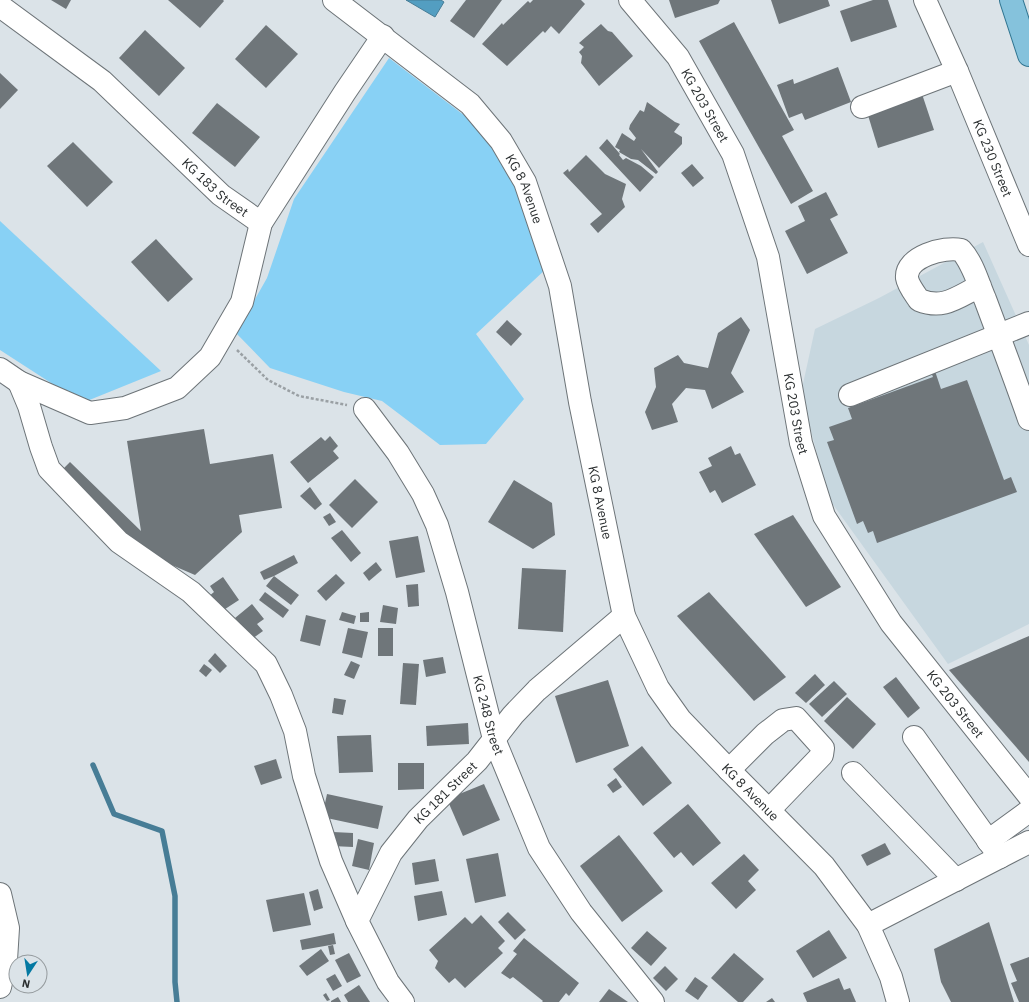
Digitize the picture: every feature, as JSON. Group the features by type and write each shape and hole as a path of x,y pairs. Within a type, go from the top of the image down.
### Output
{"main road":[{"path":"1011,0 1029,55"}],"street":[{"name":"KG 8 Avenue","path":"334,0 470,104 501,140 525,182 560,286 580,402 624,616 658,688 680,719 824,866 868,925 891,977 898,1002"},
{"name":"KG 203 Street","path":"630,0 678,57 734,154 768,257 801,443 824,516 891,623 1029,796"},
{"name":"KG 230 Street","path":"925,0 957,71 1029,245"},
{"name":"KG 183 Street","path":"0,6 102,80 221,195 261,223 345,92 383,36"},
{"path":"862,107 957,71"},
{"path":"0,369 19,382 90,414 125,408 177,388 210,357 242,302 261,223"},
{"path":"980,286 999,335 1021,372 1029,419"},
{"path":"850,395 1029,323"},
{"path":"19,382 29,406 49,469 119,542 191,592 266,664 281,695 295,731 304,776 327,847 357,921 388,982 403,1002"},
{"name":"KG 248 Street","path":"365,409 398,453 423,494 436,525 457,592 494,739 539,848 581,912 654,1002"},
{"name":"KG 181 Street","path":"357,921 391,853 418,819 477,762 494,739 537,690 624,616"},
{"path":"729,770 765,734 782,720 796,718 823,748 822,755 769,810"},
{"path":"914,737 994,849"},
{"path":"853,773 956,880"},
{"path":"868,925 956,880 994,849 1029,811"},
{"path":"994,849 1029,842"},
{"path":"0,894 8,928 0,987"}],"path":[{"path":"222,335 268,380 299,396 365,409"}],"shaded area":[{"path":"406,0 441,0 444,2 435,17"},
{"path":"389,58 482,129 529,188 546,269 476,334 524,399 486,444 440,445 382,401 344,392 270,368 236,333 267,278 294,199"},
{"path":"0,221 161,371 82,403 0,350"},
{"path":"983,242 1029,345 1029,624 948,664 829,499 801,393 815,329 879,298"}],"building":[{"path":"51,0 71,0 66,9"},
{"path":"168,0 223,0 224,1 200,28"},
{"path":"466,0 502,0 474,38 450,21"},
{"path":"533,0 581,0 585,4 559,34 551,26 545,33 543,31 507,66 482,44 502,23 503,25 528,1 530,3"},
{"path":"669,0 720,0 718,4 675,18"},
{"path":"771,0 828,0 830,6 779,24"},
{"path":"873,0 888,0 897,27 851,42 840,11"},
{"path":"734,22 794,130 782,136 813,191 791,204 699,41"},
{"path":"601,24 608,31 612,32 633,56 599,86 581,63 582,56 579,52 584,47 579,43"},
{"path":"266,25 298,54 266,88 235,59"},
{"path":"145,30 185,68 159,96 119,58"},
{"path":"838,67 851,102 805,120 802,113 789,118 777,85 793,79 794,84"},
{"path":"0,73 18,90 0,109"},
{"path":"922,94 934,130 878,148 867,112"},
{"path":"647,102 680,124 674,132 682,137 682,144 659,168 641,149 658,172 656,174 638,160 631,159 619,152 620,150 615,147 622,133 634,141 636,138 629,129 630,125 640,110 644,112"},
{"path":"217,103 260,137 235,167 192,133"},
{"path":"607,139 620,154 619,155 623,160 626,158 641,166 654,177 640,192 599,148"},
{"path":"73,142 113,182 87,207 47,166"},
{"path":"586,155 605,174 626,184 622,199 625,207 598,233 590,224 602,214 563,173 568,169 569,172"},
{"path":"692,164 704,178 693,187 681,173"},
{"path":"826,192 838,215 830,219 848,253 807,274 785,231 805,221 798,206"},
{"path":"156,239 193,279 168,302 131,262"},
{"path":"741,317 750,330 731,373 744,392 712,409 705,390 686,388 672,404 678,422 652,430 645,412 656,387 654,368 678,355 684,363 708,368 718,333"},
{"path":"507,320 522,334 511,346 496,332"},
{"path":"935,371 941,389 967,380 1004,480 1011,477 1017,492 877,543 873,531 868,533 863,521 857,524 827,442 834,440 829,427 852,419 848,408 933,377 931,372"},
{"path":"204,429 210,464 273,454 282,508 239,515 242,532 195,575 132,548 58,474 70,462 141,531 127,441"},
{"path":"330,436 338,446 333,451 339,458 308,483 290,462 321,437 325,441"},
{"path":"731,446 735,455 740,453 756,485 722,503 715,490 710,493 699,472 712,466 708,458"},
{"path":"355,479 378,502 352,528 329,505"},
{"path":"514,480 552,503 555,535 533,549 488,522"},
{"path":"310,487 322,504 315,510 300,496"},
{"path":"330,513 336,522 329,526 323,517"},
{"path":"793,515 841,587 806,607 754,534"},
{"path":"342,530 361,553 351,562 331,538"},
{"path":"418,536 425,572 396,578 389,541"},
{"path":"294,555 298,563 264,580 260,572"},
{"path":"376,562 382,570 369,581 363,573"},
{"path":"522,568 566,570 563,632 518,629"},
{"path":"336,574 345,583 326,601 317,591"},
{"path":"274,576 299,595 291,605 266,586"},
{"path":"223,577 239,600 219,613 208,597 214,592 210,586"},
{"path":"418,584 419,606 408,607 406,585"},
{"path":"265,592 289,610 283,618 259,600"},
{"path":"709,592 786,677 754,701 677,616"},
{"path":"252,604 264,619 257,624 263,631 252,639 235,618"},
{"path":"383,605 398,608 396,624 380,622"},
{"path":"342,612 356,616 354,624 339,620"},
{"path":"369,612 369,622 360,622 360,613"},
{"path":"306,615 326,620 320,646 300,641"},
{"path":"348,628 368,632 362,658 342,653"},
{"path":"378,628 393,628 393,656 378,656"},
{"path":"1029,636 1029,762 949,670"},
{"path":"215,653 227,666 220,673 208,661"},
{"path":"443,657 446,673 426,677 423,660"},
{"path":"351,661 360,665 354,679 344,675"},
{"path":"403,663 419,664 416,705 400,704"},
{"path":"204,664 212,670 206,677 199,671"},
{"path":"815,674 825,685 806,703 795,693"},
{"path":"896,677 920,708 908,718 883,687"},
{"path":"608,680 629,746 576,763 555,696"},
{"path":"834,681 847,694 822,717 809,704"},
{"path":"847,697 876,724 853,749 824,721"},
{"path":"334,698 346,700 343,715 332,713"},
{"path":"468,723 469,744 427,746 426,726"},
{"path":"371,735 373,772 339,773 337,736"},
{"path":"642,746 672,783 643,806 613,769"},
{"path":"276,759 282,778 261,785 254,766"},
{"path":"398,763 424,763 424,789 398,790"},
{"path":"616,778 622,787 613,793 607,785"},
{"path":"484,784 500,820 463,836 447,799"},
{"path":"327,794 383,806 378,829 322,817"},
{"path":"688,804 721,843 693,866 681,852 674,858 653,833"},
{"path":"333,832 353,833 353,847 332,846"},
{"path":"619,835 663,891 622,922 580,866"},
{"path":"358,839 374,843 369,870 352,866"},
{"path":"885,843 891,854 867,866 861,855"},
{"path":"498,853 506,896 475,903 466,859"},
{"path":"744,854 759,870 748,881 756,890 736,909 711,883"},
{"path":"435,859 439,881 415,885 412,863"},
{"path":"318,889 323,908 314,911 309,892"},
{"path":"442,891 447,915 418,921 414,896"},
{"path":"304,893 311,925 273,932 266,900"},
{"path":"508,912 526,930 515,940 498,922"},
{"path":"481,915 505,941 498,948 503,953 465,988 455,978 449,983 435,968 438,961 429,950 465,917 472,924"},
{"path":"989,922 1014,1002 951,1002 941,982 934,949"},
{"path":"829,930 847,958 813,978 796,951"},
{"path":"647,931 667,948 651,966 631,948"},
{"path":"334,933 336,944 302,950 300,940"},
{"path":"524,938 579,983 569,996 566,993 559,1002 542,1002 543,1001 513,977 510,979 501,973 517,954 513,951"},
{"path":"333,945 335,954 330,955 328,946"},
{"path":"321,949 329,961 307,976 299,966"},
{"path":"349,953 361,976 347,983 335,960"},
{"path":"734,953 764,979 743,1002 738,1002 711,978"},
{"path":"1029,957 1029,1002 1019,1002 1011,983 1017,981 1010,964"},
{"path":"665,966 678,979 666,991 653,978"},
{"path":"335,974 342,986 333,991 326,979"},
{"path":"695,977 708,986 698,1000 685,991"},
{"path":"839,978 844,990 850,988 856,1002 807,1002 803,993"},
{"path":"359,985 370,1002 348,1002 344,995"},
{"path":"609,989 628,1002 599,1002"},
{"path":"326,993 330,1000 327,1001 323,995"},
{"path":"338,997 341,1002 331,1002 331,1001"},
{"path":"772,998 775,1002 766,1002"}],"waterway":[{"path":"93,765 114,814 162,831 175,896 175,982 177,1002"}]}
